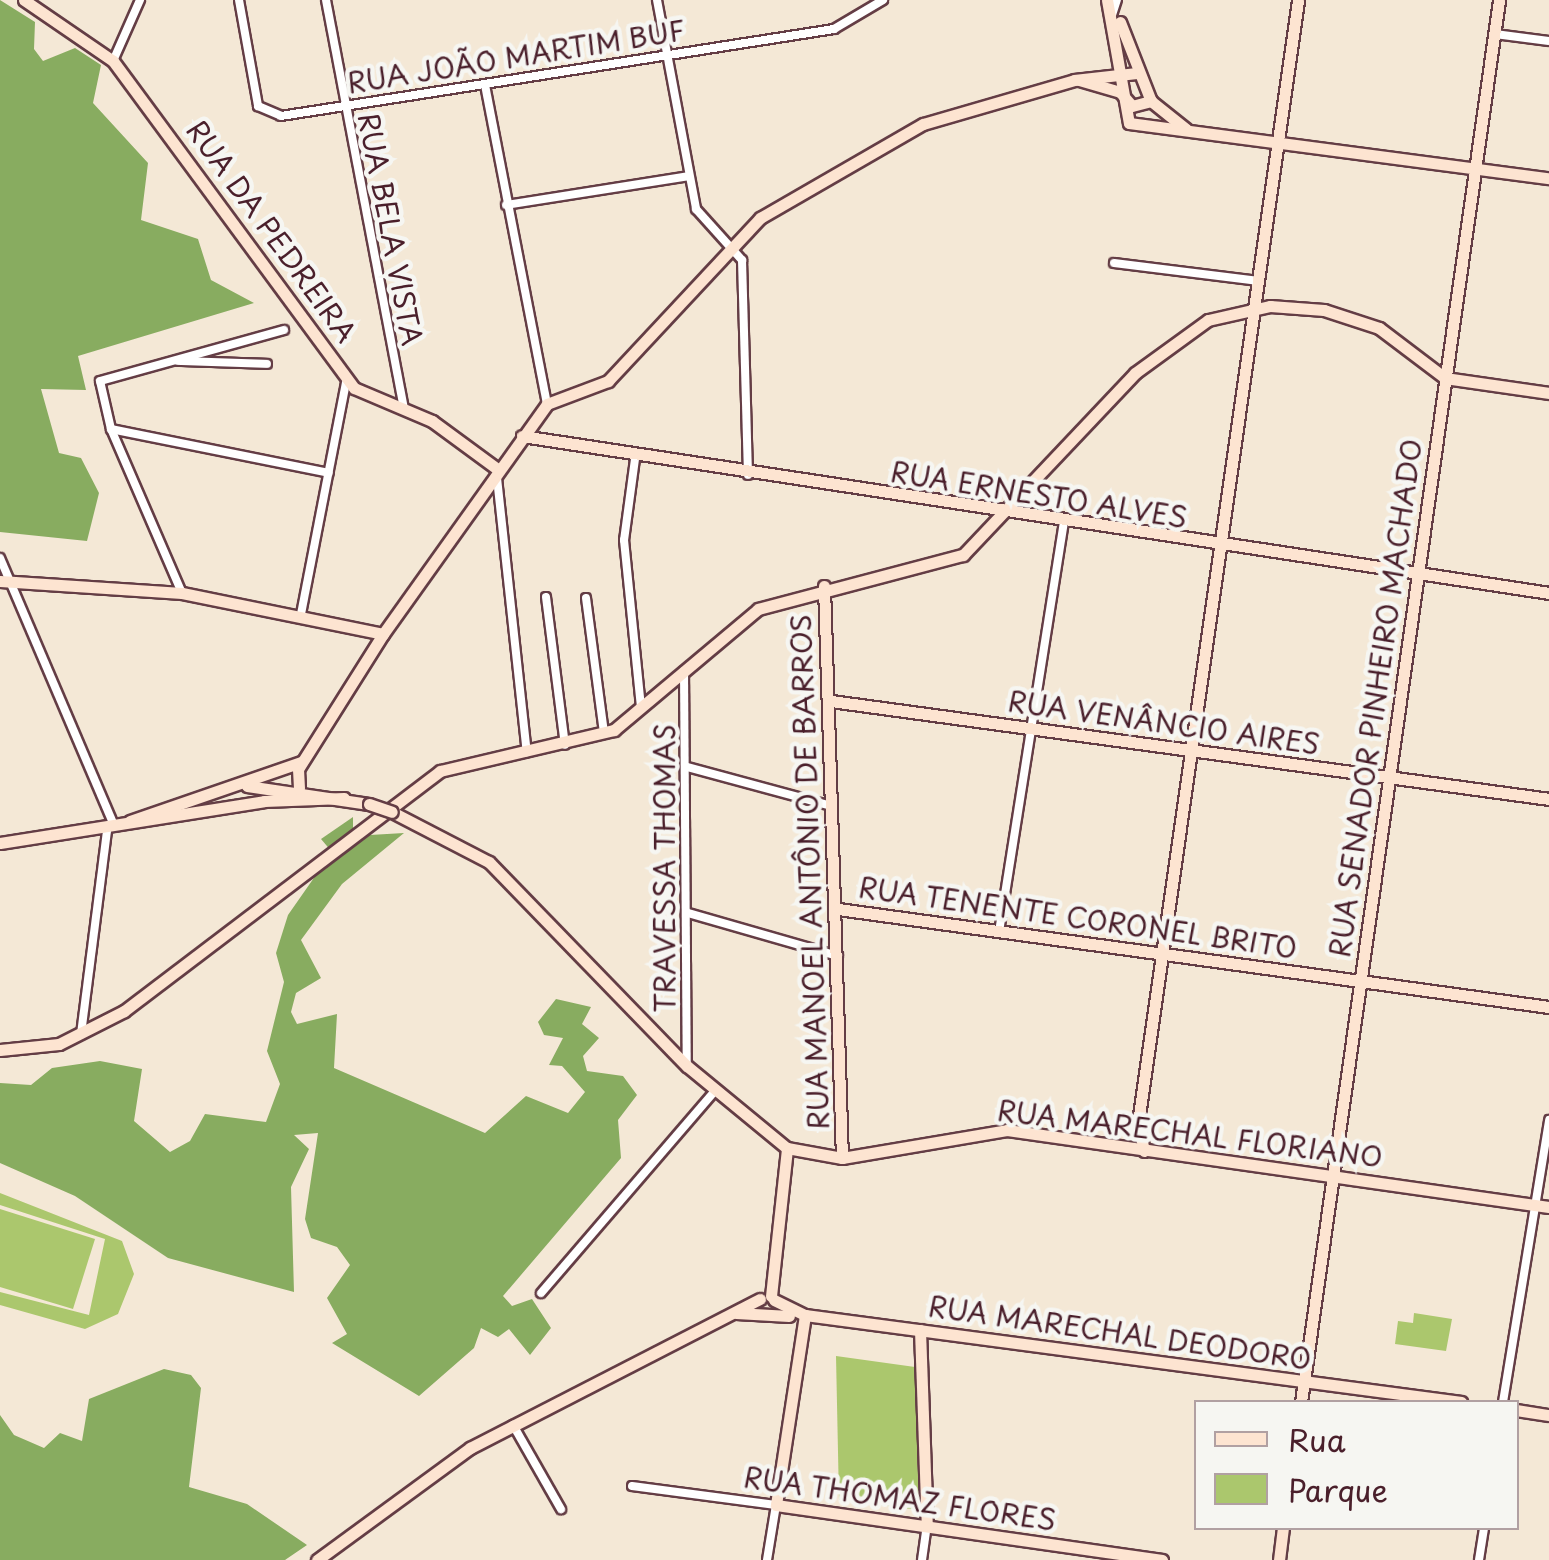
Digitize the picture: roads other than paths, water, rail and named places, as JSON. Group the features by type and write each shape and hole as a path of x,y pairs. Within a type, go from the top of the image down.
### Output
{"main road":[{"name":"RUA DA PEDREIRA","path":"24,0 113,61 300,320 363,394 404,408 496,468"},
{"path":"1144,1151 1138,1123 1168,954 1298,0"},
{"name":"RUA SENADOR PINHEIRO MACHADO","path":"1301,1400 1499,0"},
{"path":"1114,4 1151,102 1190,131"},
{"path":"1114,4 1120,92 1129,123 1549,178"},
{"path":"204,809 269,785 298,769 311,755 383,634 496,468 547,404 608,381 734,246 777,206 887,140 1074,80 1118,70 1137,73"},
{"path":"1074,80 1120,92 1132,106 1151,102"},
{"path":"0,1050 80,1037 371,819 392,799 452,766 604,733 641,710 747,615 824,586 947,564 1010,515 1157,352 1208,320 1257,307 1352,316 1446,378 1549,392"},
{"name":"RUA ERNESTO ALVES","path":"522,436 634,459 1549,593"},
{"path":"6,581 182,593 300,614 383,634"},
{"name":"RUA MANOEL ANTÔNIO DE BARROS","path":"824,586 835,807 842,1158"},
{"name":"RUA VENÂNCIO AIRES","path":"831,701 1549,800"},
{"path":"0,843 113,829 181,810 311,755"},
{"path":"298,769 299,788"},
{"name":"RUA MARECHAL FLORIANO","path":"238,786 299,788 369,804 406,817 489,862 687,1066 786,1148 842,1158 984,1130 1542,1206"},
{"path":"181,810 344,798"},
{"name":"RUA TENENTE CORONEL BRITO","path":"838,909 1549,1007"},
{"path":"1122,1148 1138,1123"},
{"path":"767,1301 786,1148"},
{"path":"325,1558 514,1425 767,1301"},
{"path":"767,1301 803,1330"},
{"name":"RUA MARECHAL DEODORO","path":"767,1301 805,1315 1447,1400"},
{"path":"739,1312 789,1316"},
{"path":"776,1505 805,1315"},
{"path":"920,1330 927,1526"},
{"path":"1519,1410 1549,1414"},
{"name":"RUA THOMAZ FLORES","path":"776,1505 1162,1560"},
{"path":"1279,1560 1284,1530"}],"street":[{"path":"113,61 140,0"},
{"name":"RUA JOÃO MARTIM BUF","path":"239,0 263,112 343,106 844,26 883,0"},
{"name":"RUA BELA VISTA","path":"326,0 343,106 404,408"},
{"path":"657,0 700,216 734,246 744,271 748,475"},
{"path":"1495,34 1549,41"},
{"path":"485,84 547,404"},
{"path":"506,205 689,176"},
{"path":"1114,263 1261,281"},
{"path":"182,593 111,429 102,379 284,330"},
{"path":"163,361 267,364"},
{"path":"300,614 347,378"},
{"path":"111,429 329,473"},
{"path":"634,459 624,540 641,710"},
{"path":"496,468 527,752"},
{"path":"999,932 1064,522"},
{"path":"0,558 6,581 113,829 80,1037"},
{"path":"546,598 565,744"},
{"path":"586,598 604,733"},
{"name":"TRAVESSA THOMAS","path":"684,671 687,1066"},
{"path":"687,767 835,807"},
{"path":"688,913 838,956"},
{"path":"541,1292 715,1091"},
{"path":"1503,1400 1542,1206 1549,1120"},
{"path":"514,1425 561,1509"},
{"name":"RUA THOMAZ FLORES","path":"632,1486 776,1505"},
{"path":"767,1560 776,1505"},
{"path":"922,1560 927,1526"},
{"path":"1478,1560 1484,1530"}]}
